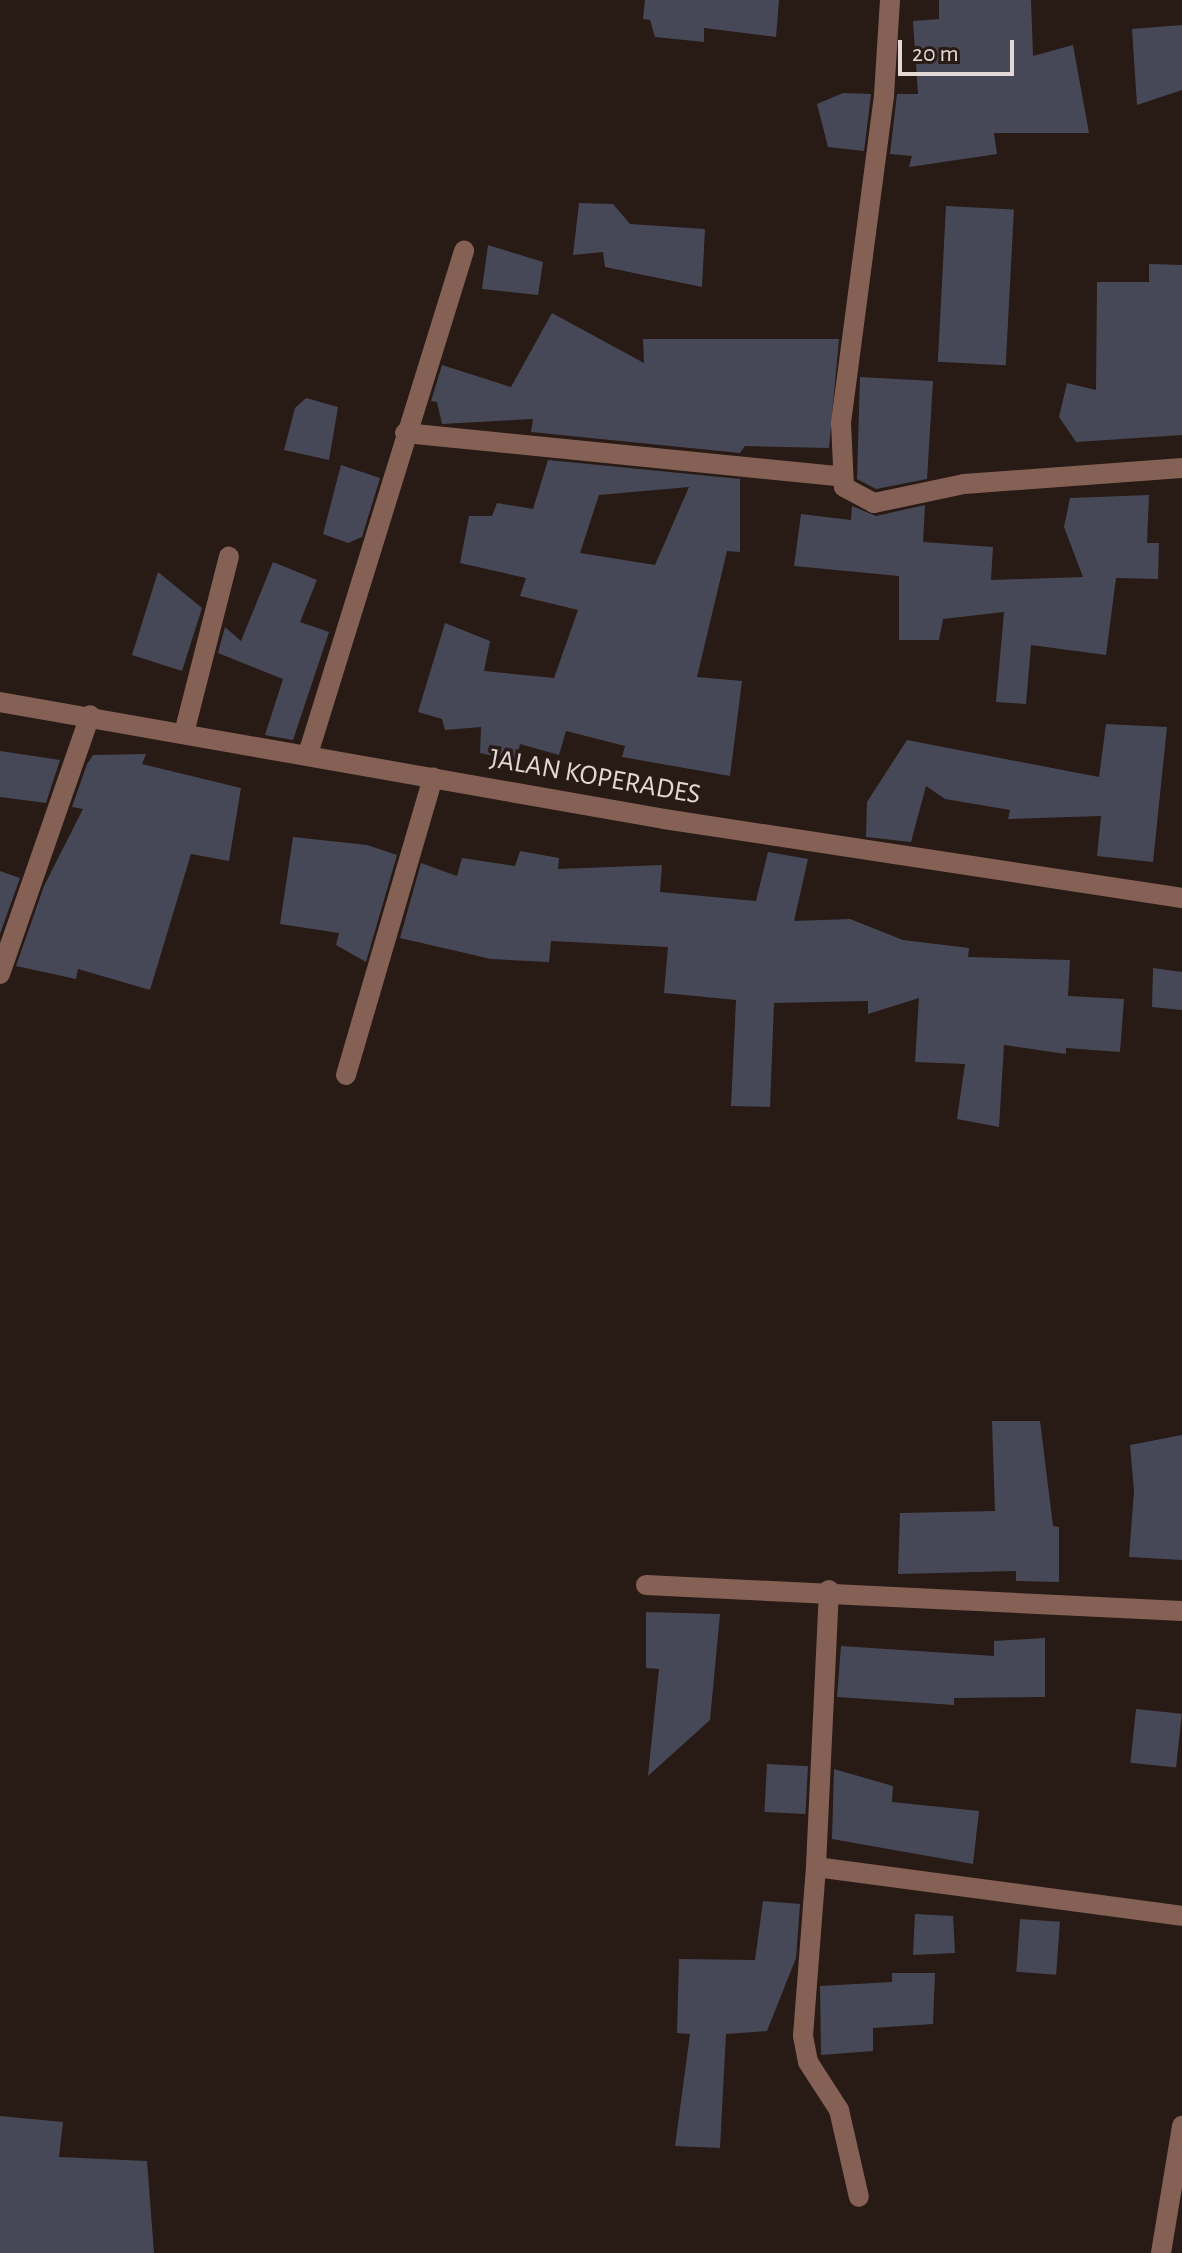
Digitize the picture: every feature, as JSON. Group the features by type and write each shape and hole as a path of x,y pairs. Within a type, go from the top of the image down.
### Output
{"street":[{"path":"890,0 839,476 852,496 874,503 964,484 1182,468"},
{"path":"308,754 405,433 464,251"},
{"path":"405,433 839,476"},
{"path":"184,733 229,557"},
{"name":"JALAN KOPERADES","path":"0,702 90,715 433,777 1182,898"},
{"path":"0,974 90,715"},
{"path":"346,1075 433,777"},
{"path":"646,1585 829,1590 1182,1611"},
{"path":"829,1590 816,1867 803,2036 808,2062 839,2110 859,2197"},
{"path":"816,1867 1182,1916"},
{"path":"1161,2253 1182,2126"}],"building":[{"path":"645,0 779,0 776,37 704,28 704,42 655,37 650,20 643,19"},
{"path":"939,0 1031,0 1033,56 1073,45 1089,133 994,133 997,154 909,167 912,156 890,154 897,94 918,94 913,21 939,19"},
{"path":"1182,25 1182,90 1137,105 1132,29"},
{"path":"843,93 871,94 864,151 828,147 817,104"},
{"path":"579,203 613,204 630,224 705,229 702,287 605,267 603,252 573,255"},
{"path":"946,206 1014,210 1006,365 938,362"},
{"path":"488,245 543,262 538,295 482,289"},
{"path":"1149,264 1182,265 1182,435 1076,442 1059,417 1067,383 1096,390 1097,282 1149,282"},
{"path":"552,313 644,363 643,339 839,339 829,448 745,446 740,453 531,432 533,419 442,424 437,402 431,401 442,365 511,387"},
{"path":"860,377 933,381 927,479 876,489 857,479"},
{"path":"306,398 338,407 329,460 284,450 295,408"},
{"path":"548,460 740,479 740,552 727,551 697,677 742,681 730,776 622,757 625,746 566,731 559,755 520,744 516,761 480,753 481,727 445,730 442,719 418,712 445,623 490,641 484,671 554,678 578,610 520,596 526,578 460,563 469,516 492,516 497,503 533,509","holes":["689,487 655,565 580,553 599,495"]},
{"path":"341,465 380,478 362,537 348,543 323,534"},
{"path":"1149,495 1147,543 1159,543 1158,579 1116,578 1106,655 1031,645 1026,704 996,702 1004,612 943,619 939,640 899,640 899,576 794,566 801,514 851,520 852,506 876,516 925,505 923,542 993,547 991,580 1083,577 1064,527 1070,498"},
{"path":"273,562 317,580 300,622 329,632 293,740 265,735 283,679 218,653 225,627 241,641"},
{"path":"158,572 202,608 182,671 132,655"},
{"path":"1106,724 1167,727 1153,862 1097,856 1101,816 1008,819 1010,810 945,799 926,786 911,842 866,837 867,802 907,740 1099,777"},
{"path":"0,751 60,760 46,803 0,797"},
{"path":"146,754 142,764 241,788 229,861 191,854 150,990 78,969 76,979 16,966 44,886 83,809 72,807 87,764 93,755"},
{"path":"293,837 367,845 397,855 366,962 336,945 339,933 280,924"},
{"path":"520,851 559,858 558,869 662,865 660,892 756,901 768,852 808,859 794,921 850,919 903,940 969,948 968,957 1070,960 1068,996 1124,999 1120,1052 1066,1048 1066,1054 1004,1045 999,1127 957,1119 965,1064 915,1062 919,998 868,1014 868,1001 774,1003 770,1107 731,1106 736,1000 664,993 668,947 551,941 549,962 491,959 400,938 421,863 457,876 462,858 515,866"},
{"path":"0,871 20,878 0,934"},
{"path":"1153,968 1182,972 1182,1010 1152,1007"},
{"path":"992,1421 1040,1421 1053,1526 1059,1527 1059,1582 1016,1581 1016,1571 898,1574 900,1513 995,1511"},
{"path":"1182,1435 1182,1560 1129,1557 1134,1491 1130,1445"},
{"path":"646,1612 720,1614 710,1720 648,1776 659,1669 646,1668"},
{"path":"1045,1638 1045,1697 954,1698 954,1705 837,1697 841,1646 994,1656 994,1641"},
{"path":"1136,1709 1182,1714 1176,1768 1130,1763"},
{"path":"767,1764 808,1766 805,1814 764,1812"},
{"path":"834,1769 893,1786 892,1802 979,1811 973,1864 832,1839"},
{"path":"763,1901 800,1904 796,1958 767,2031 726,2034 720,2148 675,2146 690,2034 677,2033 679,1959 755,1960"},
{"path":"915,1914 953,1916 955,1953 913,1955"},
{"path":"1020,1919 1060,1922 1056,1975 1016,1972"},
{"path":"892,1973 935,1973 933,2024 873,2028 873,2051 821,2055 820,1986 892,1982"},
{"path":"0,2116 63,2122 59,2157 147,2161 154,2253 0,2253"}]}
